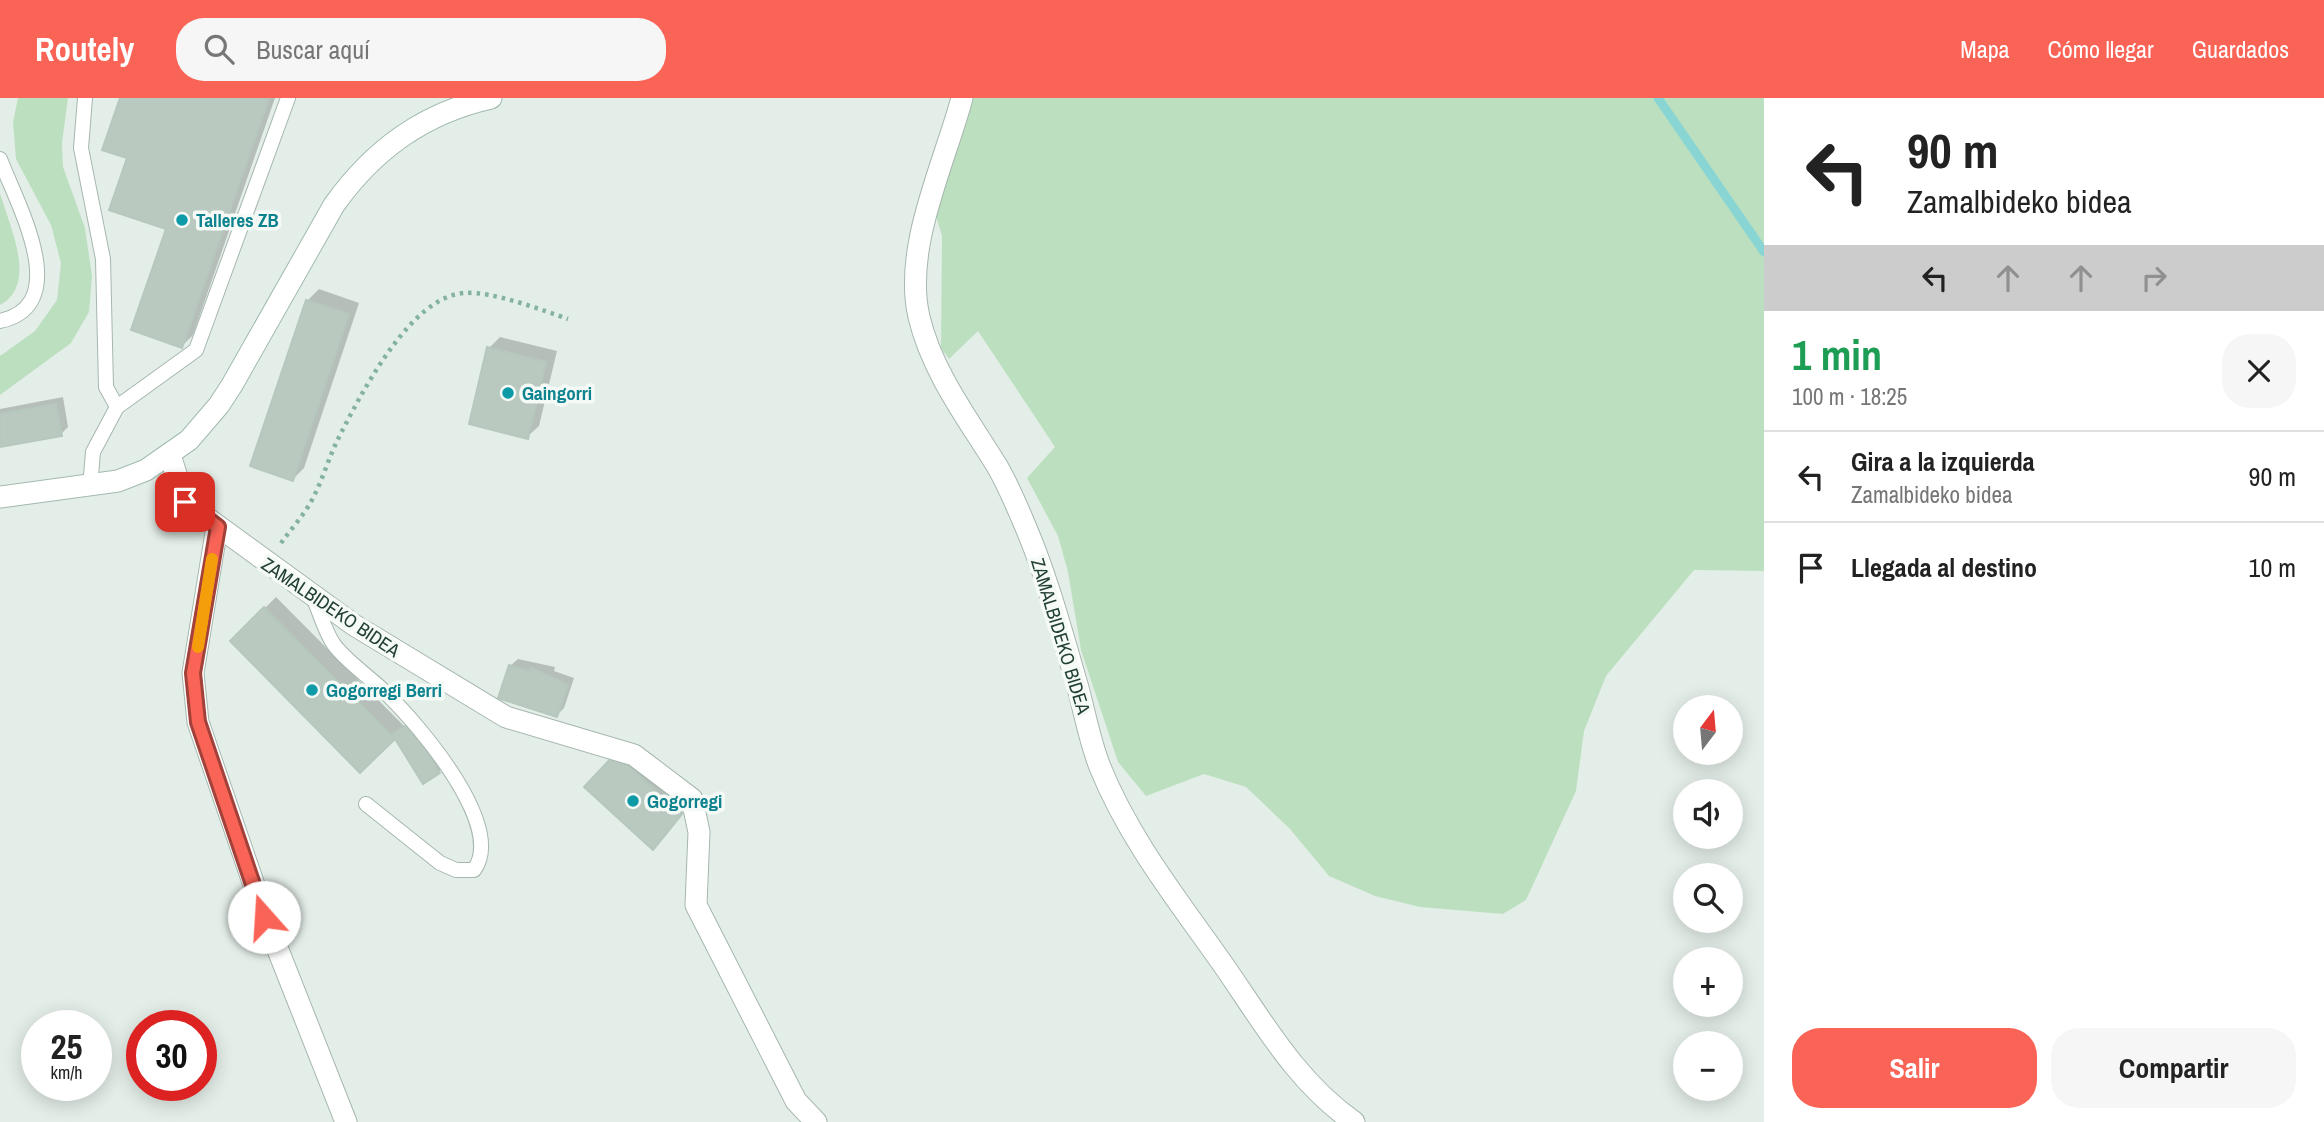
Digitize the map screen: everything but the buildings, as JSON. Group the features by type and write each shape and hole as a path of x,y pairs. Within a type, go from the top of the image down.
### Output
{"street":[{"path":"0,497 90,487 146,470 170,455 219,404 334,205 351,182 377,154 416,126 441,113 491,98"},
{"name":"ZAMALBIDEKO BIDEA","path":"962,98 916,250 919,317 936,363 999,468 1024,522 1060,624 1099,764 1120,813 1154,867 1247,998 1268,1035 1308,1082 1354,1122"},
{"name":"ZAMALBIDEKO BIDEA","path":"170,455 185,502 312,596 432,675 506,717 558,735 634,755 692,799 699,832 696,905 796,1101 816,1122"},
{"path":"218,527 193,673 198,722 264,917 346,1122"}],"lane":[{"path":"85,98 81,148 103,259 106,387 117,407"},
{"path":"90,487 93,452 117,407 196,350 288,98"},
{"path":"0,159 23,213 39,270 31,304 14,318 0,321"},
{"path":"312,596 334,645 389,695 434,745 468,804 481,841 480,861 474,870 456,870 440,863 366,804"}],"path":[{"path":"266,564 312,501 337,443 374,375 403,334 434,303 465,293 523,304 568,319"}],"green space":[{"path":"18,98 68,98 62,143 63,167 85,228 92,276 89,312 71,343 0,395 0,356 35,331 57,300 61,263 51,225 16,159 13,122"},
{"path":"967,98 1764,98 1764,571 1694,570 1606,676 1584,731 1576,791 1526,900 1503,914 1420,907 1375,896 1329,876 1290,829 1246,787 1204,774 1146,796 1118,762 1081,650 1068,572 1058,536 1027,478 1055,447 978,331 949,359 941,348 942,236 932,203"},
{"path":"0,193 14,237 20,269 12,296 0,305"}],"waterway":[{"path":"1658,98 1764,252"}],"slow traffic":[{"path":"198,647 212,559"}],"place":[{"name":"Talleres ZB","path":"182,220"},
{"name":"Gaingorri","path":"508,393"},
{"name":"Gogorregi Berri","path":"312,690"},
{"name":"Gogorregi","path":"633,801"}],"route":[{"path":"185,502 218,527 193,673 198,722 264,917"}]}
